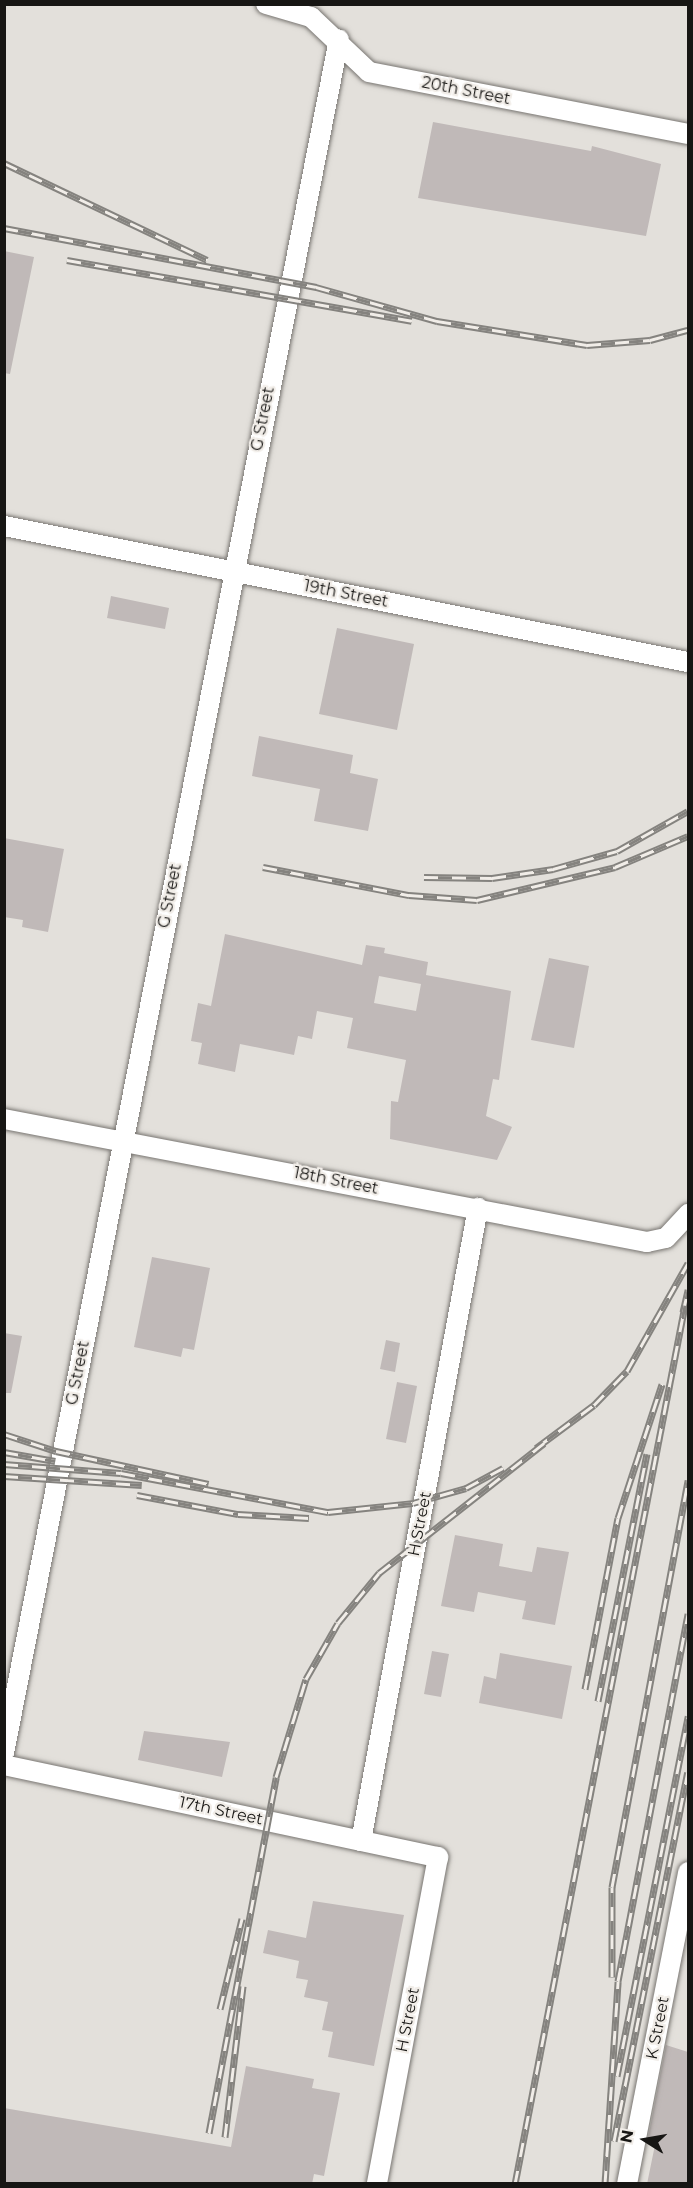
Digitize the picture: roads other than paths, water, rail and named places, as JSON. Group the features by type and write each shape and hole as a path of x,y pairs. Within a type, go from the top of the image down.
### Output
{"lane":[{"name":"20th Street","path":"266,4 311,17 339,39 369,72 688,134"},
{"name":"G Street","path":"4,1753 232,572 339,39"},
{"name":"19th Street","path":"4,526 688,662"},
{"name":"18th Street","path":"4,1119 647,1242 666,1239 688,1214"},
{"name":"H Street","path":"361,1840 478,1208"},
{"name":"17th Street","path":"4,1765 438,1857"},
{"name":"H Street","path":"377,2184 438,1857"},
{"name":"K Street","path":"627,2184 688,1872"}],"railway":[{"path":"4,163 207,260"},
{"path":"4,228 316,287 437,321 587,345 650,340 688,330"},
{"path":"67,260 412,321"},
{"path":"424,877 492,878 553,869 617,851 688,811"},
{"path":"263,867 409,895 477,900 615,867 688,836"},
{"path":"536,1448 594,1405 627,1371 688,1263"},
{"path":"683,1312 688,1290"},
{"path":"515,2184 685,1305"},
{"path":"585,1689 618,1518 662,1384"},
{"path":"4,1434 56,1451 208,1484"},
{"path":"209,2133 276,1777 306,1679 338,1623 379,1573 544,1443"},
{"path":"4,1452 55,1461"},
{"path":"598,1701 647,1454"},
{"path":"4,1464 121,1473 328,1512 413,1503 466,1488 503,1468"},
{"path":"4,1476 142,1485"},
{"path":"612,1977 612,1887 688,1480"},
{"path":"137,1495 238,1514 309,1518"},
{"path":"605,2184 618,1981 688,1614"},
{"path":"617,2076 688,1716"},
{"path":"614,2141 688,1772"},
{"path":"220,2009 242,1919"},
{"path":"225,2137 243,1986"}]}
